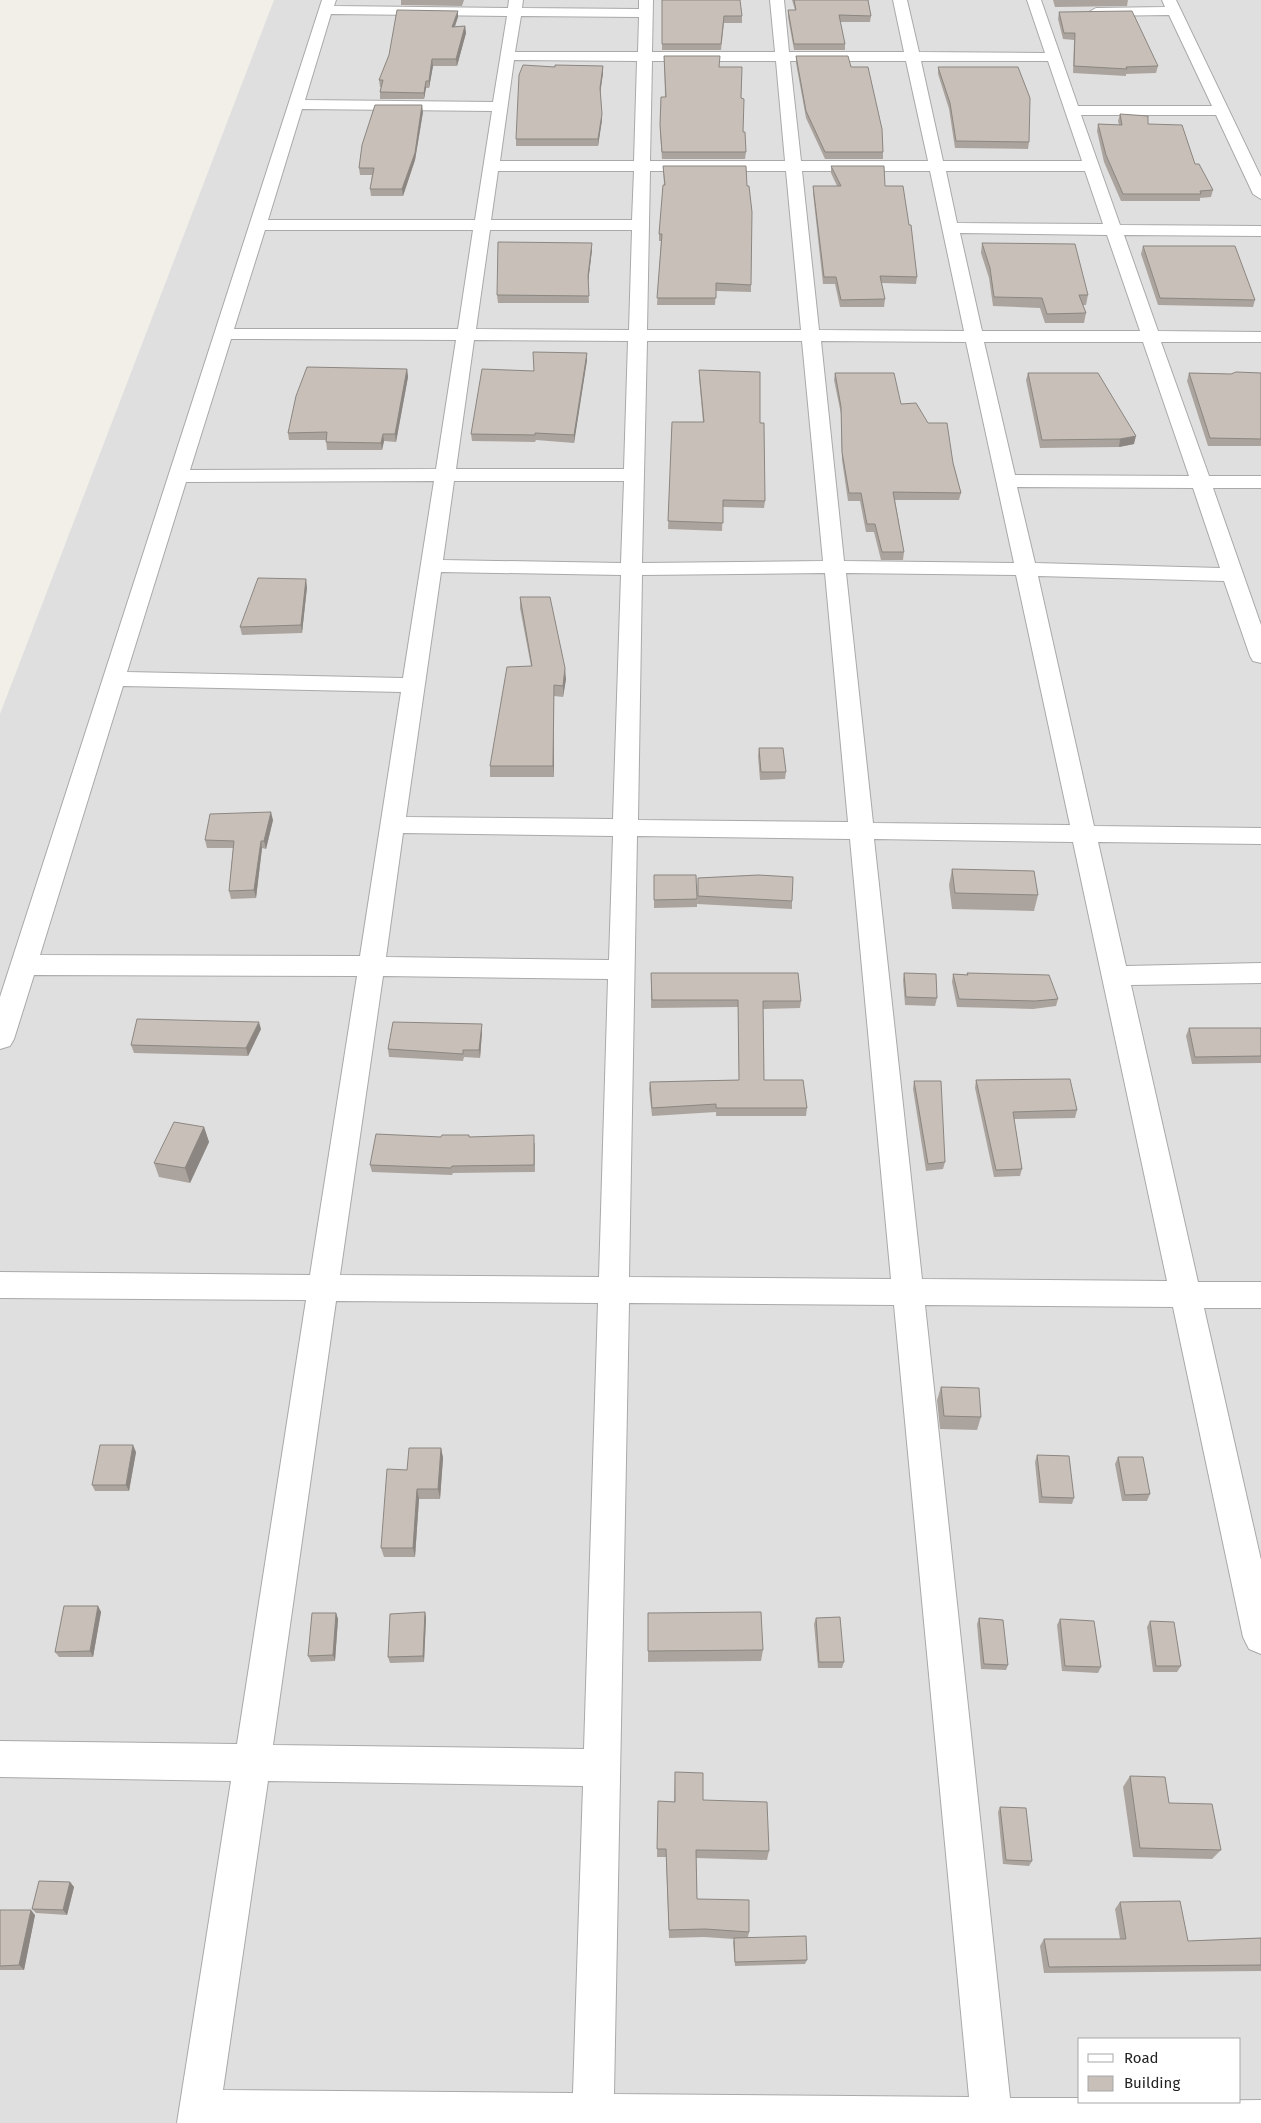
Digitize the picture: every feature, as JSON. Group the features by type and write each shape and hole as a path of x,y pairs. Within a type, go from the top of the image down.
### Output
{"street":[{"path":"777,0 992,2121"},
{"path":"900,0 1261,1637"},
{"path":"0,1039 259,225 295,104 328,5 646,6 593,2119"},
{"path":"515,6 199,2117 1261,2121"},
{"path":"1036,6 1058,13"},
{"path":"1036,6 1261,656"},
{"path":"1077,12 1172,6 1261,194"},
{"path":"508,56 1054,57"},
{"path":"295,104 500,107"},
{"path":"1072,110 1222,111"},
{"path":"492,166 1091,166"},
{"path":"259,225 640,225"},
{"path":"950,228 1261,231"},
{"path":"223,334 974,334 1261,337"},
{"path":"178,476 634,475"},
{"path":"1006,481 1261,482"},
{"path":"432,566 632,570 834,567 1025,569 1233,575"},
{"path":"115,679 414,686"},
{"path":"393,825 1261,836"},
{"path":"24,965 372,966 621,970"},
{"path":"1116,976 1261,974"},
{"path":"0,1285 1261,1295"},
{"path":"0,1759 602,1768"}],"shaded area":[{"path":"274,0 1261,0 1261,2123 0,2123 0,714"}],"building":[{"path":"662,0 740,0 742,16 724,16 721,44 662,44"},
{"path":"794,0 868,0 871,16 839,15 845,44 794,44 788,10 796,10"},
{"path":"397,10 458,11 452,27 465,26 456,59 432,59 429,81 426,81 424,93 380,92 383,80 379,80 389,55"},
{"path":"1132,11 1158,66 1126,67 1127,69 1074,66 1075,33 1064,33 1059,12"},
{"path":"664,56 720,56 719,67 742,67 741,98 744,99 743,132 745,132 746,152 662,152 660,125 661,97 666,97"},
{"path":"796,56 848,56 851,67 868,67 882,129 883,152 825,152 806,111"},
{"path":"523,65 555,67 555,65 603,66 600,88 602,114 598,139 516,139 519,75"},
{"path":"938,67 1018,67 1030,98 1029,142 956,141 950,103"},
{"path":"375,105 422,105 415,153 402,189 370,189 374,168 359,168 362,145"},
{"path":"1120,114 1148,116 1148,124 1182,125 1195,164 1199,164 1213,190 1200,191 1201,194 1123,194 1106,155 1098,124 1122,125"},
{"path":"663,166 746,166 747,186 749,186 752,212 751,285 716,283 716,298 657,298 662,234 659,234 663,185 665,185"},
{"path":"831,166 884,166 885,186 903,186 909,225 911,225 917,277 880,276 885,299 841,300 836,277 824,277 813,186 841,186"},
{"path":"498,242 592,243 588,276 589,296 497,295"},
{"path":"982,243 1075,244 1088,295 1079,295 1086,313 1047,314 1042,298 994,297 990,268"},
{"path":"1143,246 1235,246 1255,300 1160,298"},
{"path":"533,352 587,353 574,435 535,433 535,435 471,434 482,369 534,371"},
{"path":"307,367 407,369 395,434 383,434 381,443 326,442 327,432 288,433 296,396"},
{"path":"699,370 760,372 760,423 764,423 765,501 723,500 723,523 668,521 672,422 704,422"},
{"path":"1236,372 1261,373 1261,439 1210,438 1189,373 1231,374"},
{"path":"835,373 894,373 901,404 916,403 928,423 947,423 953,463 961,493 893,492 904,552 882,552 875,524 867,524 861,493 849,493 842,452 841,407"},
{"path":"1028,373 1098,373 1136,436 1120,439 1042,440"},
{"path":"258,578 306,579 301,625 240,627"},
{"path":"520,597 550,597 565,668 563,686 554,685 553,766 490,766 507,667 532,666"},
{"path":"759,748 783,748 786,772 761,772"},
{"path":"271,812 264,841 261,841 254,890 229,891 234,841 205,840 210,814"},
{"path":"952,869 1034,871 1038,895 955,893"},
{"path":"654,875 696,875 697,899 654,900"},
{"path":"758,875 793,877 792,901 698,896 698,878"},
{"path":"651,973 798,973 801,1001 763,1001 764,1080 803,1080 807,1108 716,1108 716,1104 652,1108 650,1082 739,1080 738,1000 652,1000"},
{"path":"904,973 936,974 937,998 906,997"},
{"path":"967,973 1049,975 1058,999 1035,1001 959,999 953,974 968,975"},
{"path":"137,1019 259,1022 246,1048 131,1045"},
{"path":"393,1022 482,1024 479,1050 463,1050 463,1054 388,1049"},
{"path":"1189,1028 1261,1028 1261,1056 1195,1057"},
{"path":"1070,1079 1077,1110 1013,1112 1022,1169 996,1170 976,1080"},
{"path":"914,1081 941,1081 945,1162 928,1164"},
{"path":"174,1122 204,1127 185,1168 154,1163"},
{"path":"376,1134 441,1137 442,1135 469,1135 469,1137 534,1135 534,1165 452,1166 451,1168 370,1165"},
{"path":"941,1387 979,1388 981,1417 944,1416"},
{"path":"100,1445 133,1445 126,1485 92,1485"},
{"path":"409,1448 441,1448 438,1489 417,1489 413,1548 381,1548 387,1469 407,1470"},
{"path":"1037,1455 1069,1456 1074,1498 1042,1497"},
{"path":"1118,1457 1143,1457 1150,1494 1125,1495"},
{"path":"64,1606 98,1606 90,1651 55,1652"},
{"path":"425,1612 423,1656 388,1657 390,1614"},
{"path":"761,1612 763,1650 648,1651 648,1613"},
{"path":"312,1613 336,1613 333,1655 308,1656"},
{"path":"840,1617 844,1662 819,1662 816,1618"},
{"path":"979,1618 1003,1620 1008,1665 984,1664"},
{"path":"1060,1619 1094,1621 1101,1667 1065,1666"},
{"path":"1150,1621 1174,1622 1181,1666 1156,1666"},
{"path":"675,1772 703,1773 703,1800 767,1802 769,1851 696,1850 697,1899 749,1900 749,1932 705,1929 669,1930 666,1849 657,1849 658,1801 675,1802"},
{"path":"1130,1776 1165,1777 1169,1803 1212,1804 1221,1850 1140,1848"},
{"path":"1000,1807 1026,1808 1032,1861 1006,1860"},
{"path":"39,1881 70,1882 63,1910 32,1909"},
{"path":"1180,1901 1188,1941 1261,1938 1261,1965 1049,1967 1044,1939 1126,1939 1120,1902"},
{"path":"0,1910 31,1910 19,1965 0,1966"},
{"path":"806,1936 807,1960 735,1962 734,1938"}]}
